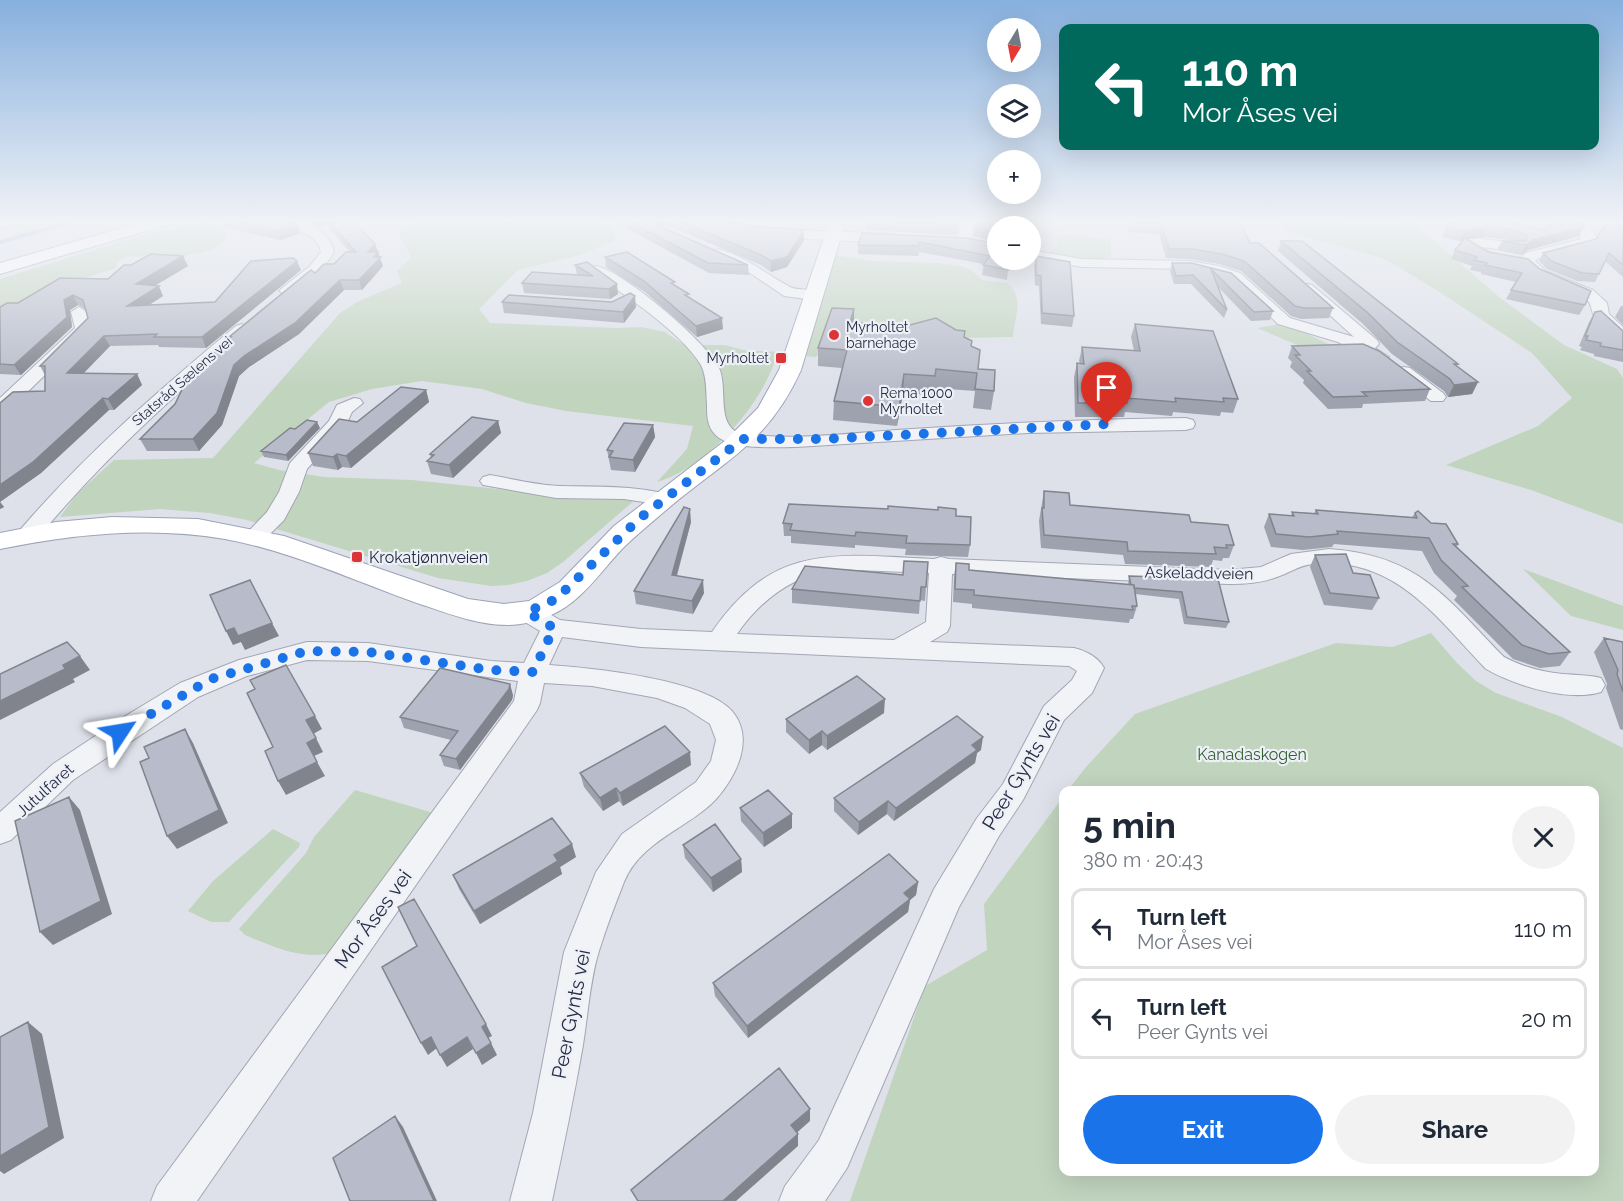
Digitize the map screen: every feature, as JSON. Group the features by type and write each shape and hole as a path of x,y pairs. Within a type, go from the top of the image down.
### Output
{"main road":[{"path":"0,541 28,535 130,524 197,527 254,537 474,609 541,620 556,599 615,540 663,499 743,439 758,423 780,393 790,370 820,276"}],"street":[{"path":"276,300 309,276"},
{"path":"607,276 623,285 698,350 710,364 717,388 716,415 719,428 724,434 743,439 801,440 1107,424 1186,424"},
{"path":"764,276 789,293 814,295"},
{"path":"1230,276 1243,282 1284,321 1344,339 1381,357"},
{"path":"1546,276 1588,293 1599,303 1601,315 1623,336"},
{"path":"1297,279 1356,329 1381,357 1396,369 1396,372 1432,399"},
{"path":"616,306 632,294"},
{"path":"0,408 83,329 79,312"},
{"name":"Statsråd Sælens vei","path":"28,535 88,466 168,391 258,315"},
{"path":"254,537 276,515 289,492 297,467 338,423 344,409 354,403"},
{"path":"490,481 556,492 624,493 663,499"},
{"name":"Askeladdveien","path":"719,641 729,625 754,597 796,570 833,562 941,564 1229,577 1255,576 1273,571 1296,559 1318,556 1362,561 1403,576 1418,586 1495,663 1508,672 1545,682 1592,685"},
{"path":"900,648 938,626 941,564"},
{"name":"Peer Gynts vei","path":"541,620 641,638 1074,657 1091,668 1083,686 1054,713 1013,792 988,827 946,899 833,1154 801,1201"},
{"name":"Mor Åses vei","path":"172,1201 527,703 541,620"},
{"name":"Jutulfaret","path":"0,831 71,765 189,690 239,669 307,651 368,652 491,670 533,672"},
{"name":"Peer Gynts vei","path":"531,1201 552,1113 581,952 612,872 633,843 706,790 724,765 730,740 722,718 686,698 659,689 592,677 533,672"}],"green space":[{"path":"10,276 91,276 0,310 0,279"},
{"path":"399,276 512,276 479,309 490,323 641,327 665,332 684,345 725,345 743,350 778,352 771,372 760,392 731,430 695,463 657,482 687,449 693,426 566,411 526,403 482,389 422,381 372,389 329,402 254,463 279,470 324,477 412,480 526,492 636,499 563,562 547,573 527,581 491,586 438,578 247,520 210,513 160,509 60,517 77,494 114,460 213,458 340,313 359,301 402,283"},
{"path":"829,276 978,276 987,281 1008,283 1016,296 1017,309 1013,337 957,338 820,354 815,357 806,356"},
{"path":"1413,276 1475,276 1499,297 1564,345 1617,369 1623,378 1623,524 1531,490 1446,465 1538,426 1572,398 1532,353"},
{"path":"1280,324 1296,328 1334,347 1309,350 1257,328"},
{"path":"1523,569 1623,606 1623,630 1571,616"},
{"name":"Kanadaskogen","path":"1431,633 1476,681 1496,693 1562,717 1623,748 1623,1201 850,1201 925,986 987,950 984,904 1059,802 1059,1176 1599,1176 1599,786 1071,786 1135,714 1336,643 1393,647"},
{"path":"355,790 437,814 338,951 314,955 302,954 279,949 245,935 239,929 306,853 314,837"},
{"path":"273,829 300,843 299,847 229,922 211,922 188,911 213,881"}],"building":[{"path":"111,276 149,276 136,284 159,286 127,306 215,302 238,276 278,276 202,337 154,337 157,334 104,336 67,373 137,374 108,399 103,398 33,462 0,485 0,403 13,392 45,391 45,366 40,366 88,318 83,300 73,295 64,300 67,317 14,365 0,364 0,307 7,303 18,303 60,278 108,279"},
{"path":"304,276 363,276 359,280 340,280 295,323 234,365 217,413 193,439 140,439 175,404 189,375 231,337 229,337"},
{"path":"528,276 606,276 617,284 609,289 522,283"},
{"path":"636,276 665,276 675,282 671,283 689,294 685,295 722,318 696,326"},
{"path":"1041,276 1071,276 1074,316 1042,313"},
{"path":"1194,276 1214,276 1227,310"},
{"path":"1218,276 1234,276 1273,311 1254,312"},
{"path":"1261,276 1297,276 1333,308 1295,306"},
{"path":"1323,276 1346,276 1478,382 1454,385 1450,379 1397,342 1368,313"},
{"path":"1520,276 1556,276 1591,291 1585,305 1511,290"},
{"path":"630,293 635,296 623,312 502,302 509,295 612,302"},
{"path":"832,308 854,309 850,322 906,326 936,318 956,330 965,331 964,337 972,341 971,346 980,350 978,369 995,370 994,391 975,389 977,373 936,369 935,376 904,374 899,407 834,401 847,350 818,348"},
{"path":"1601,311 1623,331 1623,350 1600,346 1601,343 1586,340 1588,336 1585,336 1595,312"},
{"path":"1135,324 1213,331 1238,399 1223,398 1224,402 1175,398 1176,402 1126,398 1127,403 1078,403 1077,363 1084,364 1082,347 1140,351"},
{"path":"1363,344 1379,351 1430,389 1362,392 1367,396 1333,397 1307,371 1311,371 1295,355 1300,355 1292,346"},
{"path":"401,387 426,390 346,456 337,454 333,457 308,453 339,419 357,422"},
{"path":"472,417 498,421 449,465 427,461 434,455 430,454"},
{"path":"307,420 317,422 286,455 261,451 290,428 295,429"},
{"path":"624,423 653,425 633,460 609,457 613,451 607,450"},
{"path":"1044,491 1069,493 1070,505 1189,515 1191,522 1228,525 1234,545 1226,545 1227,548 1214,547 1216,554 1128,551 1127,542 1044,535 1042,508 1044,508"},
{"path":"789,504 888,509 888,506 956,509 956,516 971,517 970,545 906,543 907,536 856,532 855,536 790,530 792,524 783,523"},
{"path":"684,507 690,509 672,575 703,580 692,601 634,591"},
{"path":"1316,510 1417,518 1415,513 1418,511 1431,523 1446,524 1458,544 1453,544 1570,652 1549,654 1522,645 1462,587 1468,586 1441,560 1429,538 1337,531 1338,534 1309,537 1276,534 1269,514 1294,516 1292,512 1318,514"},
{"path":"1346,554 1353,573 1370,575 1379,598 1330,593 1315,555"},
{"path":"904,561 928,562 926,587 921,587 920,601 792,589 805,566 903,575"},
{"path":"956,563 969,564 969,570 1134,585 1137,606 1132,606 1133,610 974,595 974,590 955,589"},
{"path":"1129,576 1218,579 1229,622 1187,617 1182,592 1134,588"},
{"path":"250,580 272,623 238,636 234,628 226,631 210,595"},
{"path":"1604,638 1623,642 1623,692 1617,674 1618,670"},
{"path":"67,642 80,656 63,665 65,669 0,701 0,674"},
{"path":"286,665 315,716 306,720 316,738 307,743 317,762 278,781 265,751 273,747 247,693 255,689 250,680"},
{"path":"440,668 510,684 509,689 456,759 440,755 458,731 400,717"},
{"path":"857,676 885,699 827,736 822,731 809,740 786,719"},
{"path":"957,716 983,737 972,745 977,750 896,808 888,801 859,822 834,798"},
{"path":"665,726 690,752 620,793 616,788 600,798 580,773"},
{"path":"185,729 219,810 167,836 140,762 149,758 144,747"},
{"path":"768,790 792,814 763,833 740,808"},
{"path":"69,797 101,901 40,932 15,821"},
{"path":"552,818 572,844 554,855 558,861 474,911 453,875"},
{"path":"715,824 741,859 711,878 683,845"},
{"path":"889,854 918,882 904,893 910,899 747,1026 713,983"},
{"path":"414,899 486,1024 482,1027 491,1043 476,1053 467,1037 440,1055 431,1037 421,1043 382,967 417,946 398,907"},
{"path":"28,1022 49,1127 0,1156 0,1037"},
{"path":"779,1068 810,1109 791,1125 798,1134 723,1201 638,1201 631,1190"},
{"path":"395,1116 434,1201 350,1201 333,1158"}],"place":[{"name":"Myrholtet barnehage","path":"834,335"},
{"name":"Myrholtet","path":"781,358"},
{"name":"Rema 1000 Myrholtet","path":"868,401"},
{"name":"Krokatjønnveien","path":"357,557"}],"route":[{"path":"120,732 211,679 307,651 368,652 491,670 533,672 554,628 527,612 549,604 565,592 615,540 640,518 743,439 774,441 824,439 1107,424"}]}
